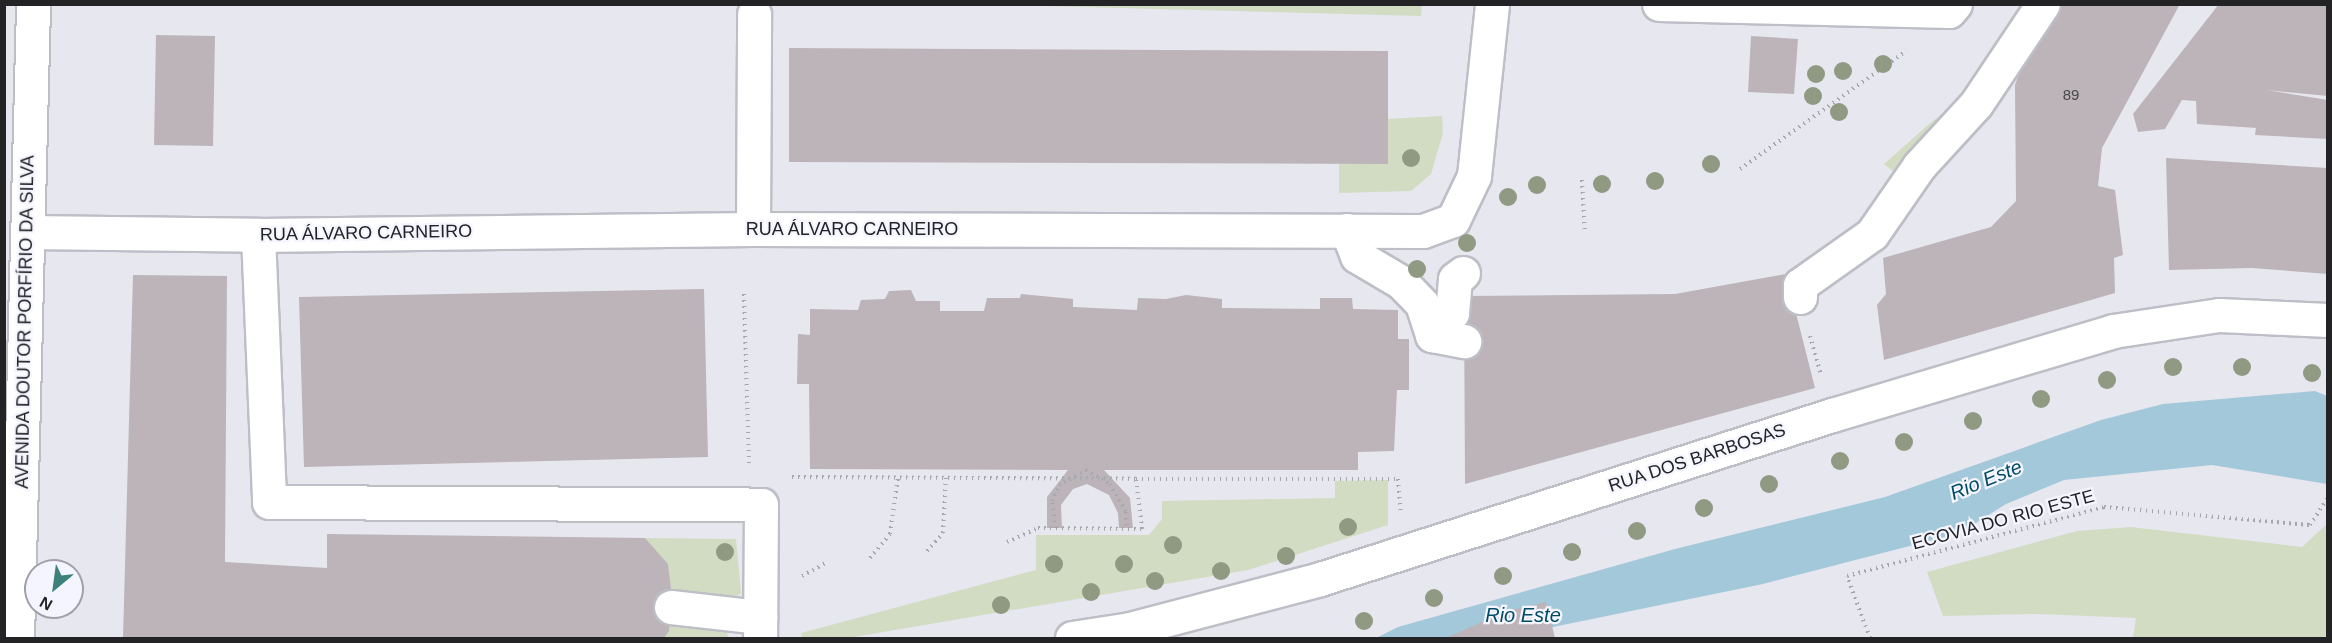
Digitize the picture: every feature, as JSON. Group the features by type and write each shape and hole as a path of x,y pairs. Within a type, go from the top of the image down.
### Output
{"street":[{"name":"AVENIDA DOUTOR PORFÍRIO DA SILVA","path":"17,639 33,4"},
{"name":"RUA ÁLVARO CARNEIRO","path":"27,232 258,235 753,229 1423,231 1453,220 1474,176 1492,4"},
{"path":"1659,4 1949,11 1955,4"},
{"path":"1800,297 1800,285 1872,234 1919,166 1976,104 2043,4"},
{"path":"753,229 754,14"},
{"path":"1347,230 1357,256 1401,282 1422,304 1432,335"},
{"path":"258,235 269,502 761,506 760,628 671,607"},
{"path":"1432,335 1452,313 1455,279 1463,273"},
{"name":"RUA DOS BARBOSAS","path":"1072,639 1130,629 1320,579 1832,415 2113,331 2219,315 2328,320"},
{"path":"1432,335 1464,341"}],"path":[{"path":"1740,169 1909,50"},
{"path":"1582,180 1585,233"},
{"path":"744,294 750,477"},
{"path":"1055,528 1052,501 1059,485 1086,470 1110,484 1126,512 1127,528"},
{"path":"927,551 943,533 946,476"},
{"path":"788,477 1398,479 1402,522"},
{"path":"870,558 890,534 898,477"},
{"path":"1007,542 1038,528 1142,529 1136,479"},
{"name":"ECOVIA DO RIO ESTE","path":"1870,639 1847,576 2104,507 2310,525 2328,497"},
{"path":"797,578 825,563"}],"green space":[{"path":"1008,5 1422,5 1421,16"},
{"path":"1968,93 1894,172 1884,164 1928,125"},
{"path":"1442,116 1443,133 1431,174 1411,191 1339,193 1339,164 1388,163 1388,119"},
{"path":"1388,480 1388,525 1248,570 848,638 802,638 801,633 1036,570 1036,535 1149,535 1162,519 1162,501 1335,498 1335,481"},
{"path":"2327,524 2327,638 2133,638 2136,618 2039,614 1943,616 1927,572 2077,531 2131,527 2302,547"},
{"path":"645,538 736,539 741,593 729,603 672,596 668,564"},
{"path":"670,621 723,624 729,638 664,638"}],"water":[{"name":"Rio Este","path":"2315,391 2327,396 2327,484 2212,465 2064,480 2006,504 1960,533 1763,584 1553,627 1538,638 1376,638 1398,627 1675,549 1885,497 2101,420 2163,404"}],"building":[{"path":"2063,4 2180,4 2102,148 2098,186 2115,190 2123,255 2114,258 2115,293 1884,360 1877,305 1886,294 1883,258 1991,227 2016,201 2015,85 2027,52"},
{"path":"2219,4 2328,4 2328,96 2266,90 2328,100 2328,139 2255,135 2256,128 2197,124 2196,101 2182,100 2165,129 2138,132 2133,114"},
{"path":"156,35 215,36 213,146 154,145"},
{"path":"1751,36 1798,39 1794,94 1748,92"},
{"path":"789,48 1388,51 1388,164 789,162"},
{"path":"2166,158 2328,168 2328,274 2252,268 2169,270"},
{"path":"1786,274 1815,388 1465,484 1464,296 1675,294"},
{"path":"133,275 227,276 225,562 327,568 327,534 645,538 668,564 672,596 669,631 664,638 123,638"},
{"path":"704,289 708,457 304,467 299,297"},
{"path":"911,290 916,301 940,301 940,311 984,311 987,298 1020,298 1021,294 1073,299 1073,307 1137,310 1138,298 1166,299 1186,295 1222,299 1222,308 1320,309 1320,298 1352,298 1353,309 1398,310 1398,339 1409,339 1409,390 1397,390 1394,451 1358,452 1358,470 1104,470 1130,498 1133,528 1119,528 1118,513 1109,495 1087,484 1073,489 1061,505 1062,528 1047,528 1047,497 1068,470 810,469 809,384 797,384 798,334 810,335 810,309 858,310 861,300 885,299 889,291"},
{"path":"1546,602 1555,638 1446,638 1504,612"}]}
